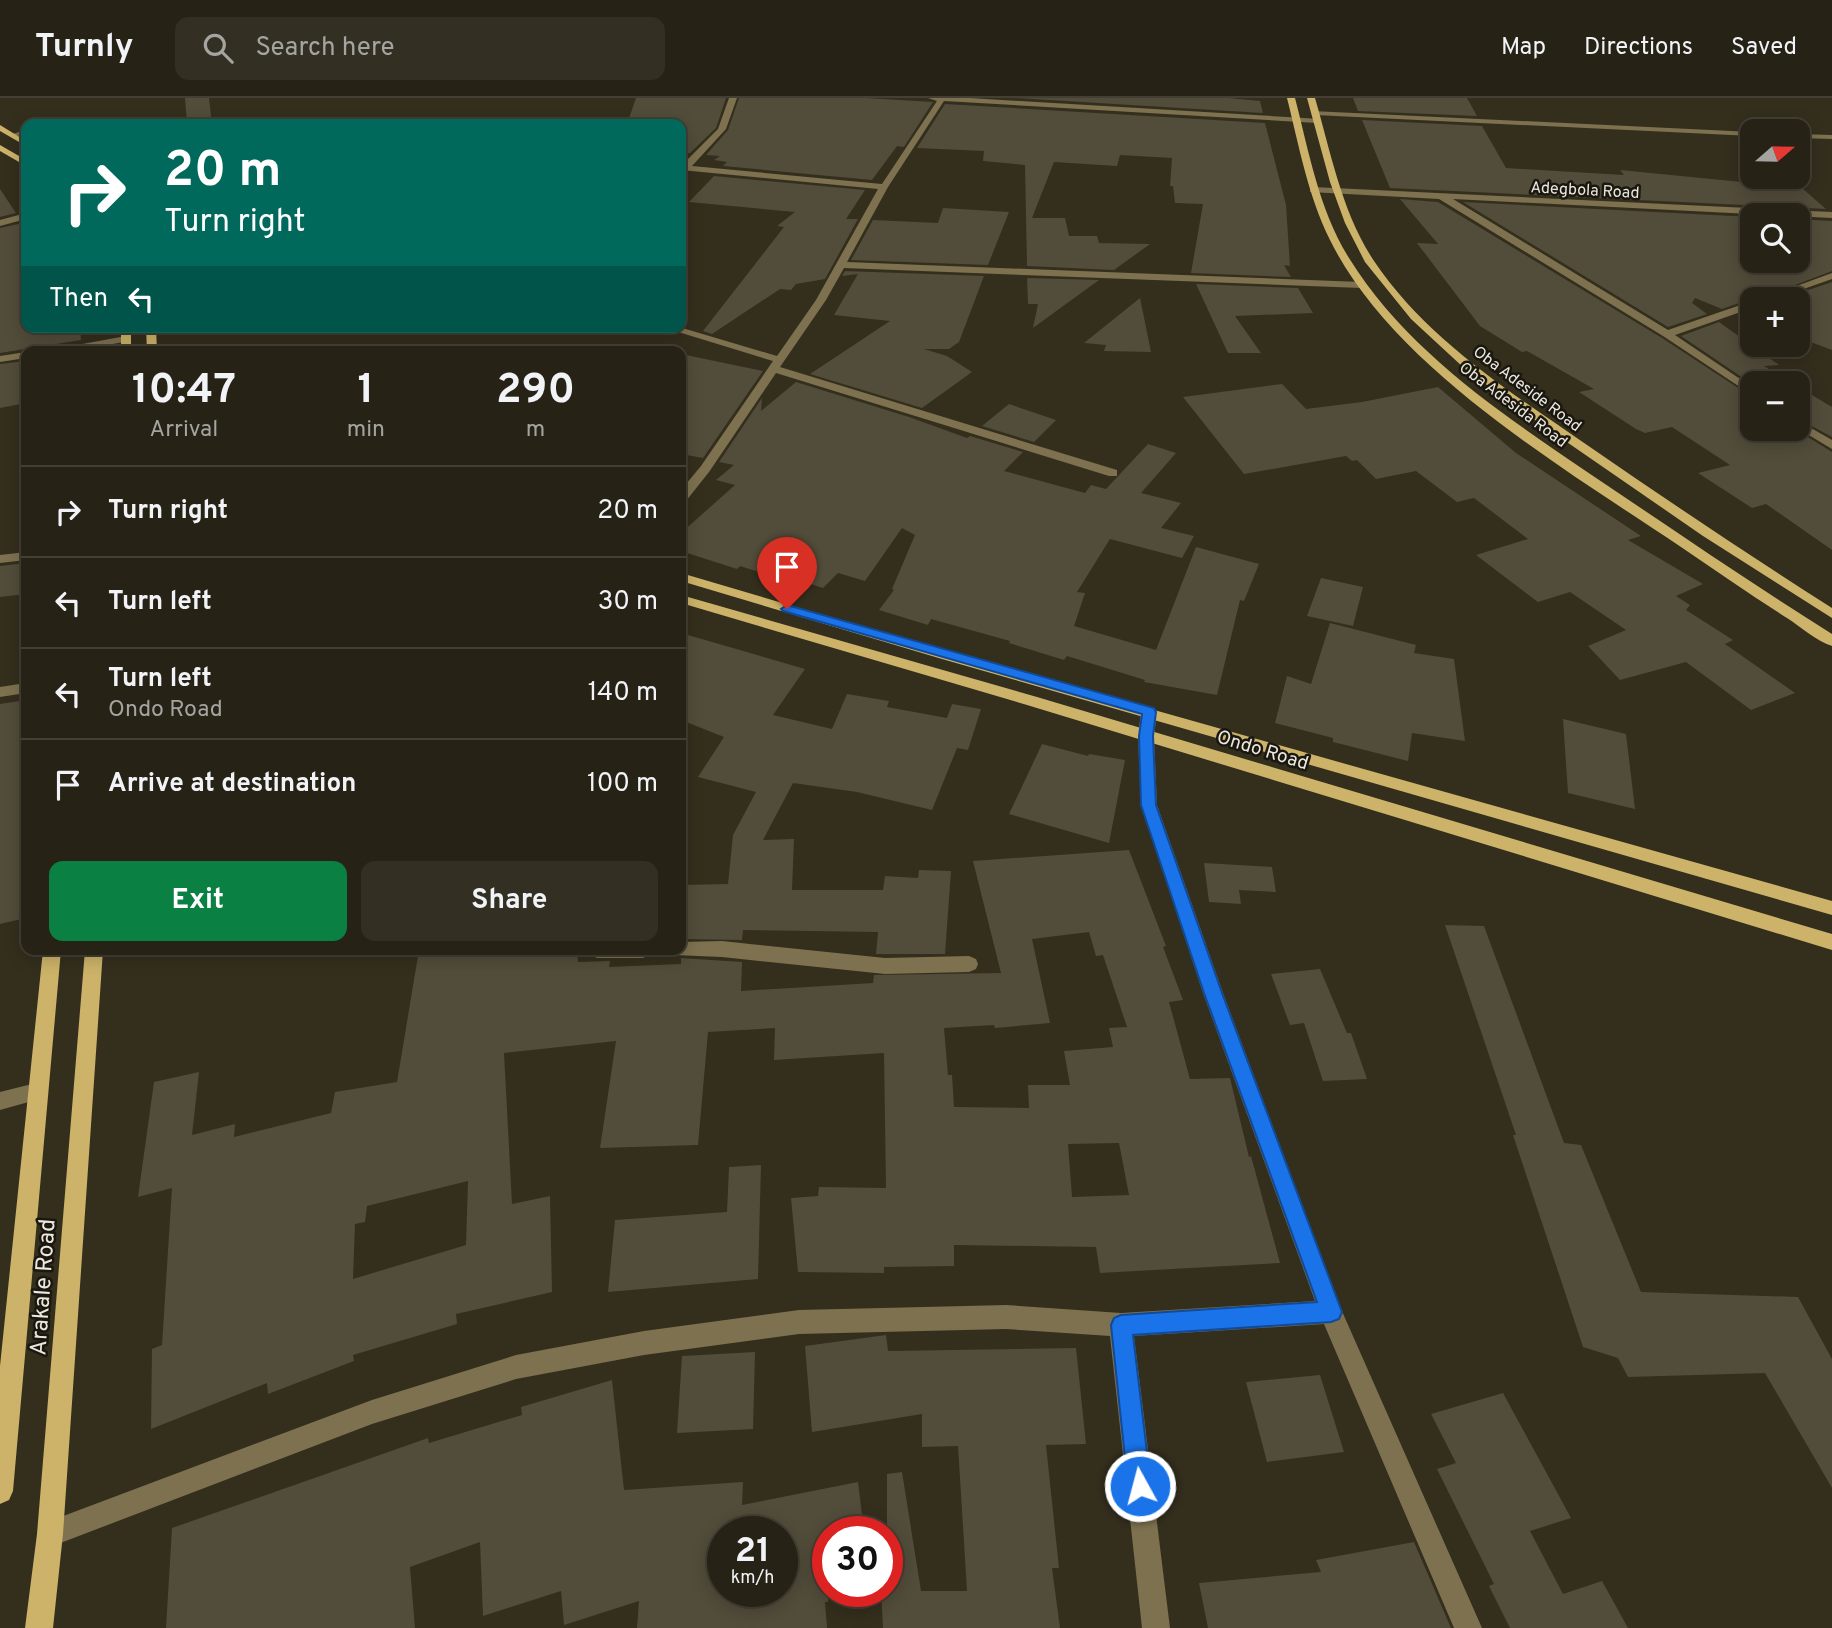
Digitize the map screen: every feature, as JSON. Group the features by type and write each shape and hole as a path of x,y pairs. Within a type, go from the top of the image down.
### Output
{"main road":[{"name":"Oba Adesida Road","path":"1291,98 1313,190 1330,233 1361,285 1420,348 1450,376 1513,426 1832,641"},
{"name":"Oba Adeside Road","path":"1311,98 1337,191 1370,261 1430,332 1526,408 1669,508 1831,613"},
{"path":"0,127 21,141"},
{"path":"0,147 21,161"},
{"name":"Ondo Road","path":"686,578 947,656 1832,908"},
{"name":"Ondo Road","path":"686,600 1832,942"},
{"name":"Arakale Road","path":"0,1491 36,1092 51,955"},
{"name":"Arakale Road","path":"39,1628 50,1534 94,955"}],"street":[{"path":"686,165 720,134 730,116 733,98"},
{"path":"932,98 1297,119 1316,117 1740,134"},
{"path":"686,492 777,365 843,265 884,187 942,98"},
{"path":"13,135 21,133"},
{"path":"1810,136 1832,137"},
{"path":"686,168 884,187"},
{"name":"Adegbola Road","path":"1313,190 1832,215"},
{"path":"1439,195 1667,334 1740,384"},
{"path":"0,222 21,217"},
{"path":"0,229 21,226"},
{"path":"843,265 1361,285"},
{"path":"1800,287 1832,276"},
{"path":"1667,334 1740,308"},
{"path":"70,346 126,333"},
{"path":"684,333 1113,473"},
{"path":"0,359 21,356"},
{"path":"1810,431 1832,445"},
{"path":"0,559 21,557"},
{"path":"0,692 21,689"},
{"path":"1149,712 1146,736 1149,805 1213,993 1331,1312 1468,1628"},
{"path":"686,950 722,949 874,965 969,964"},
{"path":"0,1101 36,1092"},
{"path":"50,1534 372,1412 516,1367 644,1343 799,1322 1006,1317 1121,1325 1331,1312"},
{"path":"1121,1325 1156,1628"}],"building":[{"path":"185,98 209,98 211,119 187,119"},
{"path":"636,98 726,98 716,128 690,153 686,153 686,119 629,119"},
{"path":"739,98 866,98 933,102 904,147 897,146 872,180 723,166 727,162 714,160 720,156 706,155 728,130"},
{"path":"1014,98 1229,98 1260,101 1263,113"},
{"path":"1353,98 1467,98 1477,116 1358,111"},
{"path":"945,104 1265,123 1286,205 1290,266 1284,265 1291,277 1191,273 1203,204 1175,203 1173,186 1170,186 1172,158 1120,155 1117,166 1054,162 1032,218 1065,218 1069,236 1097,236 1099,243 1150,244 1114,270 1027,266 1025,165 983,161 984,151 917,148"},
{"path":"1362,120 1482,126 1506,168 1624,175 1620,170 1740,182 1740,189 1803,189 1826,209 1810,208 1810,203 1740,205 1390,188"},
{"path":"714,176 865,190 846,219 858,219 825,279 796,284 791,290 780,289 712,334 703,331 784,227 777,226 795,212 689,202"},
{"path":"0,189 16,213 0,217"},
{"path":"1400,199 1438,202 1662,338 1740,389 1740,441 1810,441 1810,438 1832,452 1832,550 1766,504 1752,508 1698,473 1730,465 1672,427 1645,433 1636,429 1579,392 1594,389 1527,351 1522,352 1480,326 1417,243 1438,244"},
{"path":"1463,202 1740,216 1740,273 1810,273 1810,220 1832,221 1832,271 1790,287 1740,287 1740,303 1722,309 1695,298 1692,303 1707,314 1668,327"},
{"path":"943,208 1009,212 988,265 851,260 873,220 938,223"},
{"path":"21,223 21,333 80,333 81,340 44,346 21,346 21,350 0,353 0,228"},
{"path":"845,271 984,276 959,342 949,349 924,349 947,356 972,372 922,408 810,374 890,321 834,315 858,274 842,276"},
{"path":"1027,278 1099,280 1033,328 1038,304 1028,304"},
{"path":"1832,282 1832,350 1810,342 1810,289"},
{"path":"1196,284 1298,288 1313,313 1235,316 1261,353 1228,353"},
{"path":"1140,298 1151,352 1104,351 1106,345 1084,343"},
{"path":"1719,322 1740,337 1740,357 1768,357 1779,365 1764,366 1772,371 1740,371 1740,376 1681,336"},
{"path":"686,355 763,371 703,458 686,455"},
{"path":"21,362 21,404 0,408 0,364"},
{"path":"796,382 967,438 970,436 1023,452 1004,471 1085,493 1091,485 1106,489 1148,444 1176,453 1141,493 1181,503 1161,528 1194,536 1182,558 1110,539 1077,592 1085,593 1074,626 1156,650 1196,547 1259,564 1244,601 1240,600 1217,695 1144,682 1145,680 1067,656 1064,660 1009,643 1010,641 931,619 928,625 879,610 894,590 892,589 915,535 902,528 865,581 838,573 823,588 766,569 762,573 740,566 737,569 686,553 686,529 735,485 716,480 734,465 719,462 762,398 761,411"},
{"path":"1282,384 1306,409 1362,402 1438,387 1516,453 1641,536 1628,540 1703,584 1676,596 1690,605 1686,610 1733,640 1725,644 1795,693 1751,710 1686,662 1620,680 1588,646 1626,630 1570,592 1538,602 1476,555 1528,539 1474,498 1457,502 1416,471 1376,479 1357,460 1352,461 1346,456 1244,474 1183,397"},
{"path":"1810,394 1832,407 1832,437 1810,425"},
{"path":"1009,404 1056,420 1034,442 982,426"},
{"path":"21,564 21,595 0,597 0,566"},
{"path":"1321,578 1363,587 1353,626 1307,616"},
{"path":"1330,623 1416,645 1414,653 1454,659 1465,741 1412,733 1408,761 1333,742 1333,738 1275,723 1287,676 1311,684"},
{"path":"686,634 805,669 773,715 832,729 847,694 889,701 887,707 947,718 952,704 981,709 968,750 957,748 932,810 857,792 793,783 763,840 794,839 792,890 883,890 885,876 918,878 919,870 951,871 945,954 876,954 878,932 743,930 742,940 686,939 686,885 728,884 733,835 756,792 698,777 724,737 686,722"},
{"path":"21,701 21,919 0,924 0,704"},
{"path":"1563,719 1626,734 1635,809 1568,793"},
{"path":"1042,744 1088,756 1125,760 1109,843 1009,814"},
{"path":"1129,850 1166,946 1163,947 1183,1000 1169,1002 1190,1079 1230,1078 1249,1157 1251,1156 1280,1263 1100,1273 1096,1247 954,1245 954,1266 884,1267 884,1273 798,1272 791,1198 818,1196 819,1187 886,1188 884,1053 774,1060 775,1028 708,1032 698,1145 600,1148 616,1041 504,1053 512,1204 550,1196 552,1292 456,1314 457,1324 353,1355 354,1361 268,1394 267,1383 151,1429 152,1349 162,1345 172,1188 138,1197 154,1082 199,1072 192,1135 235,1124 234,1137 331,1113 335,1092 397,1082 418,955 577,955 578,962 610,961 609,967 681,964 681,958 742,962 741,991 873,983 874,975 1001,973 973,861","holes":["1089,932 1096,956 1103,955 1127,1027 1109,1028 1113,1047 1064,1051 1070,1085 1028,1085 1029,1108 954,1107 944,1028 994,1025 995,1028 1050,1023 1032,939","1119,1143 1129,1195 1072,1197 1068,1144","468,1181 466,1245 353,1279 355,1224 365,1222 367,1206"]},
{"path":"1204,863 1272,867 1276,892 1239,890 1241,904 1209,902"},
{"path":"1445,925 1484,926 1564,1143 1581,1145 1641,1292 1798,1297 1832,1359 1832,1488 1765,1373 1628,1377 1618,1358 1583,1347 1513,1135 1516,1135"},
{"path":"1320,969 1347,1033 1351,1033 1367,1079 1323,1081 1304,1023 1290,1025 1271,974"},
{"path":"761,1165 758,1279 608,1292 615,1220 727,1212 729,1167"},
{"path":"886,1335 888,1351 1076,1348 1086,1444 1046,1445 1059,1568 1052,1568 1060,1628 883,1628 882,1607 903,1607 903,1516 887,1516 887,1474 902,1472 921,1591 967,1591 958,1446 922,1447 922,1414 812,1432 805,1346"},
{"path":"755,1352 753,1429 677,1433 682,1356"},
{"path":"1320,1375 1344,1452 1267,1462 1246,1382"},
{"path":"612,1380 624,1490 743,1482 742,1505 858,1482 862,1516 812,1516 812,1607 825,1607 827,1628 637,1628 639,1601 564,1625 561,1591 483,1616 480,1542 410,1567 415,1628 166,1628 172,1528 428,1438 429,1443 522,1415 521,1407"},
{"path":"1503,1393 1571,1518 1530,1531 1563,1594 1602,1581 1628,1628 1510,1628 1489,1586 1494,1584 1437,1469 1456,1463 1431,1414"},
{"path":"1414,1542 1451,1628 1208,1628 1199,1583 1321,1572 1316,1560"}],"route":[{"path":"787,609 1149,712 1146,736 1149,805 1213,993 1331,1312 1121,1325 1140,1486"}]}
